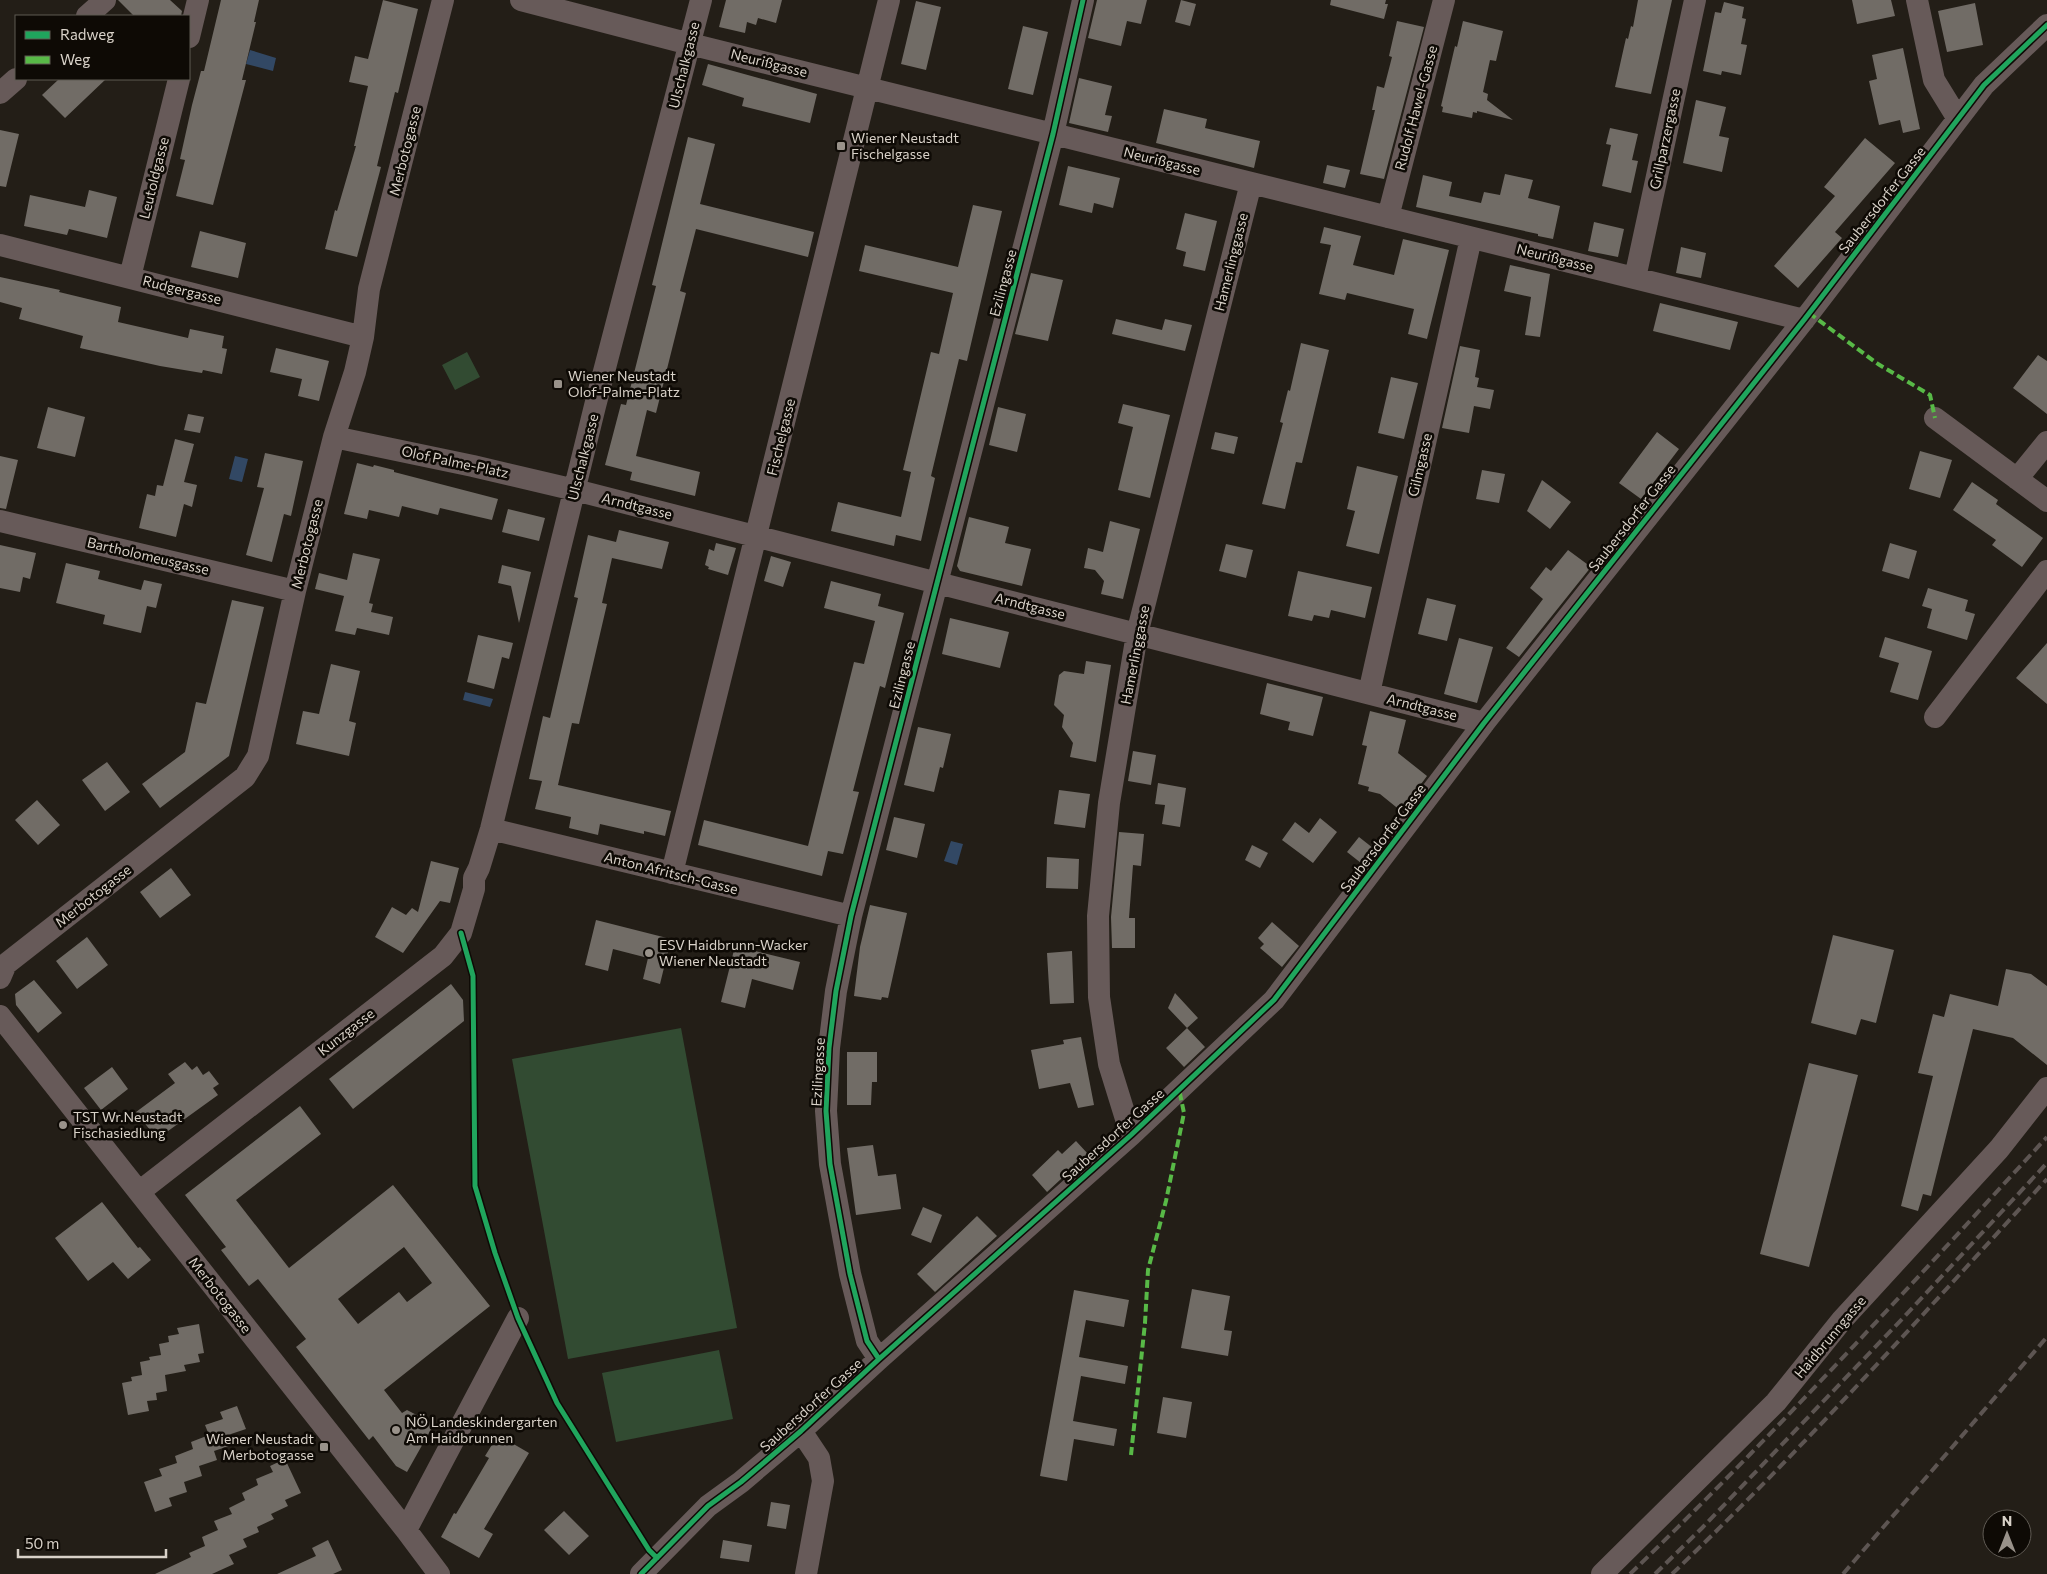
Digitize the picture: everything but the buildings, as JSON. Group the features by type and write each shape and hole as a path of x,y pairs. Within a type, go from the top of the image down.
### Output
{"street":[{"path":"88,15 105,0"},
{"path":"190,33 198,0"},
{"name":"Merbotogasse","path":"0,978 6,964 244,777 258,756 295,591 334,436 355,372 363,337 369,289 443,0"},
{"name":"Neurißgasse","path":"521,0 690,44 1804,320"},
{"name":"Ulschalkgasse","path":"491,829 595,406 701,0"},
{"name":"Fischelgasse","path":"672,873 889,0"},
{"name":"Ezilingasse","path":"879,1359 867,1341 850,1274 830,1164 826,1111 829,1048 834,1010 852,916 1053,134 1083,0"},
{"name":"Rudolf Hawel-Gasse","path":"1388,217 1444,0"},
{"name":"Grillparzergasse","path":"1634,278 1695,0"},
{"path":"1917,0 1934,80 1958,119"},
{"name":"Saubersdorfer Gasse","path":"641,1574 708,1506 741,1482 801,1431 879,1359 1131,1135 1274,1000 1484,723 1804,320 1984,85 2047,25"},
{"path":"0,93 15,80"},
{"name":"Leutoldgasse","path":"130,277 179,80"},
{"name":"Hamerlinggasse","path":"1131,1135 1108,1064 1099,997 1098,916 1108,803 1137,634 1251,183"},
{"name":"Gilmgasse","path":"1369,693 1471,238"},
{"name":"Rudgergasse","path":"0,245 363,337"},
{"path":"1935,418 2047,501"},
{"name":"Olof Palme-Platz","path":"334,436 489,469 575,490"},
{"path":"2017,479 2047,442"},
{"name":"Arndtgasse","path":"575,490 1484,723"},
{"name":"Bartholomeusgasse","path":"0,520 295,591"},
{"path":"1935,717 2047,571"},
{"name":"Anton Afritsch-Gasse","path":"491,829 852,916"},
{"name":"Kunzgasse","path":"139,1192 443,956 461,933 474,889 474,878 491,829"},
{"name":"Merbotogasse","path":"0,1016 439,1574"},
{"name":"Haidbrunngasse","path":"1602,1574 1776,1402 1842,1320 1999,1149 2047,1088"},
{"path":"406,1530 518,1318"},
{"path":"801,1431 819,1458 823,1482 806,1574"}],"green space":[{"path":"467,352 480,377 455,390 442,365"},
{"path":"681,1028 737,1328 568,1359 512,1059"},
{"path":"719,1350 733,1419 616,1442 602,1373"}],"water":[{"path":"250,50 276,58 273,71 246,64"},
{"path":"235,456 248,459 242,482 229,479"},
{"path":"465,692 493,699 490,707 463,700"},
{"path":"951,841 963,844 957,865 944,861"}],"railway":[{"path":"1630,1574 1790,1413 2047,1137"},
{"path":"1655,1574 1702,1528 1903,1318 2047,1163"},
{"path":"1672,1574 1721,1527 1816,1429 2047,1179"},
{"path":"1843,1574 2047,1337"}],"marked path":[{"path":"1809,313 1878,364 1930,395 1935,418"},
{"path":"1131,1455 1145,1323 1148,1270 1166,1201 1184,1113 1179,1089"}],"cycle path":[{"path":"879,1359 867,1341 850,1274 830,1164 826,1111 829,1048 836,991 851,916 1053,134 1083,0"},
{"path":"641,1574 708,1506 741,1482 801,1431 879,1359 1131,1135 1274,1000 1484,723 1804,320 1984,85 2047,25"},
{"path":"461,933 473,976 475,1186 495,1253 518,1318 557,1403 649,1550 657,1558"}],"place":[{"name":"Wiener Neustadt Fischelgasse","path":"841,146"},
{"name":"Wiener Neustadt Olof-Palme-Platz","path":"558,384"},
{"name":"ESV Haidbrunn-Wacker Wiener Neustadt","path":"649,953"},
{"name":"TST Wr.Neustadt Fischasiedlung","path":"63,1125"},
{"name":"NÖ Landeskindergarten Am Haidbrunnen","path":"396,1430"},
{"name":"Wiener Neustadt Merbotogasse","path":"324,1447"}]}
